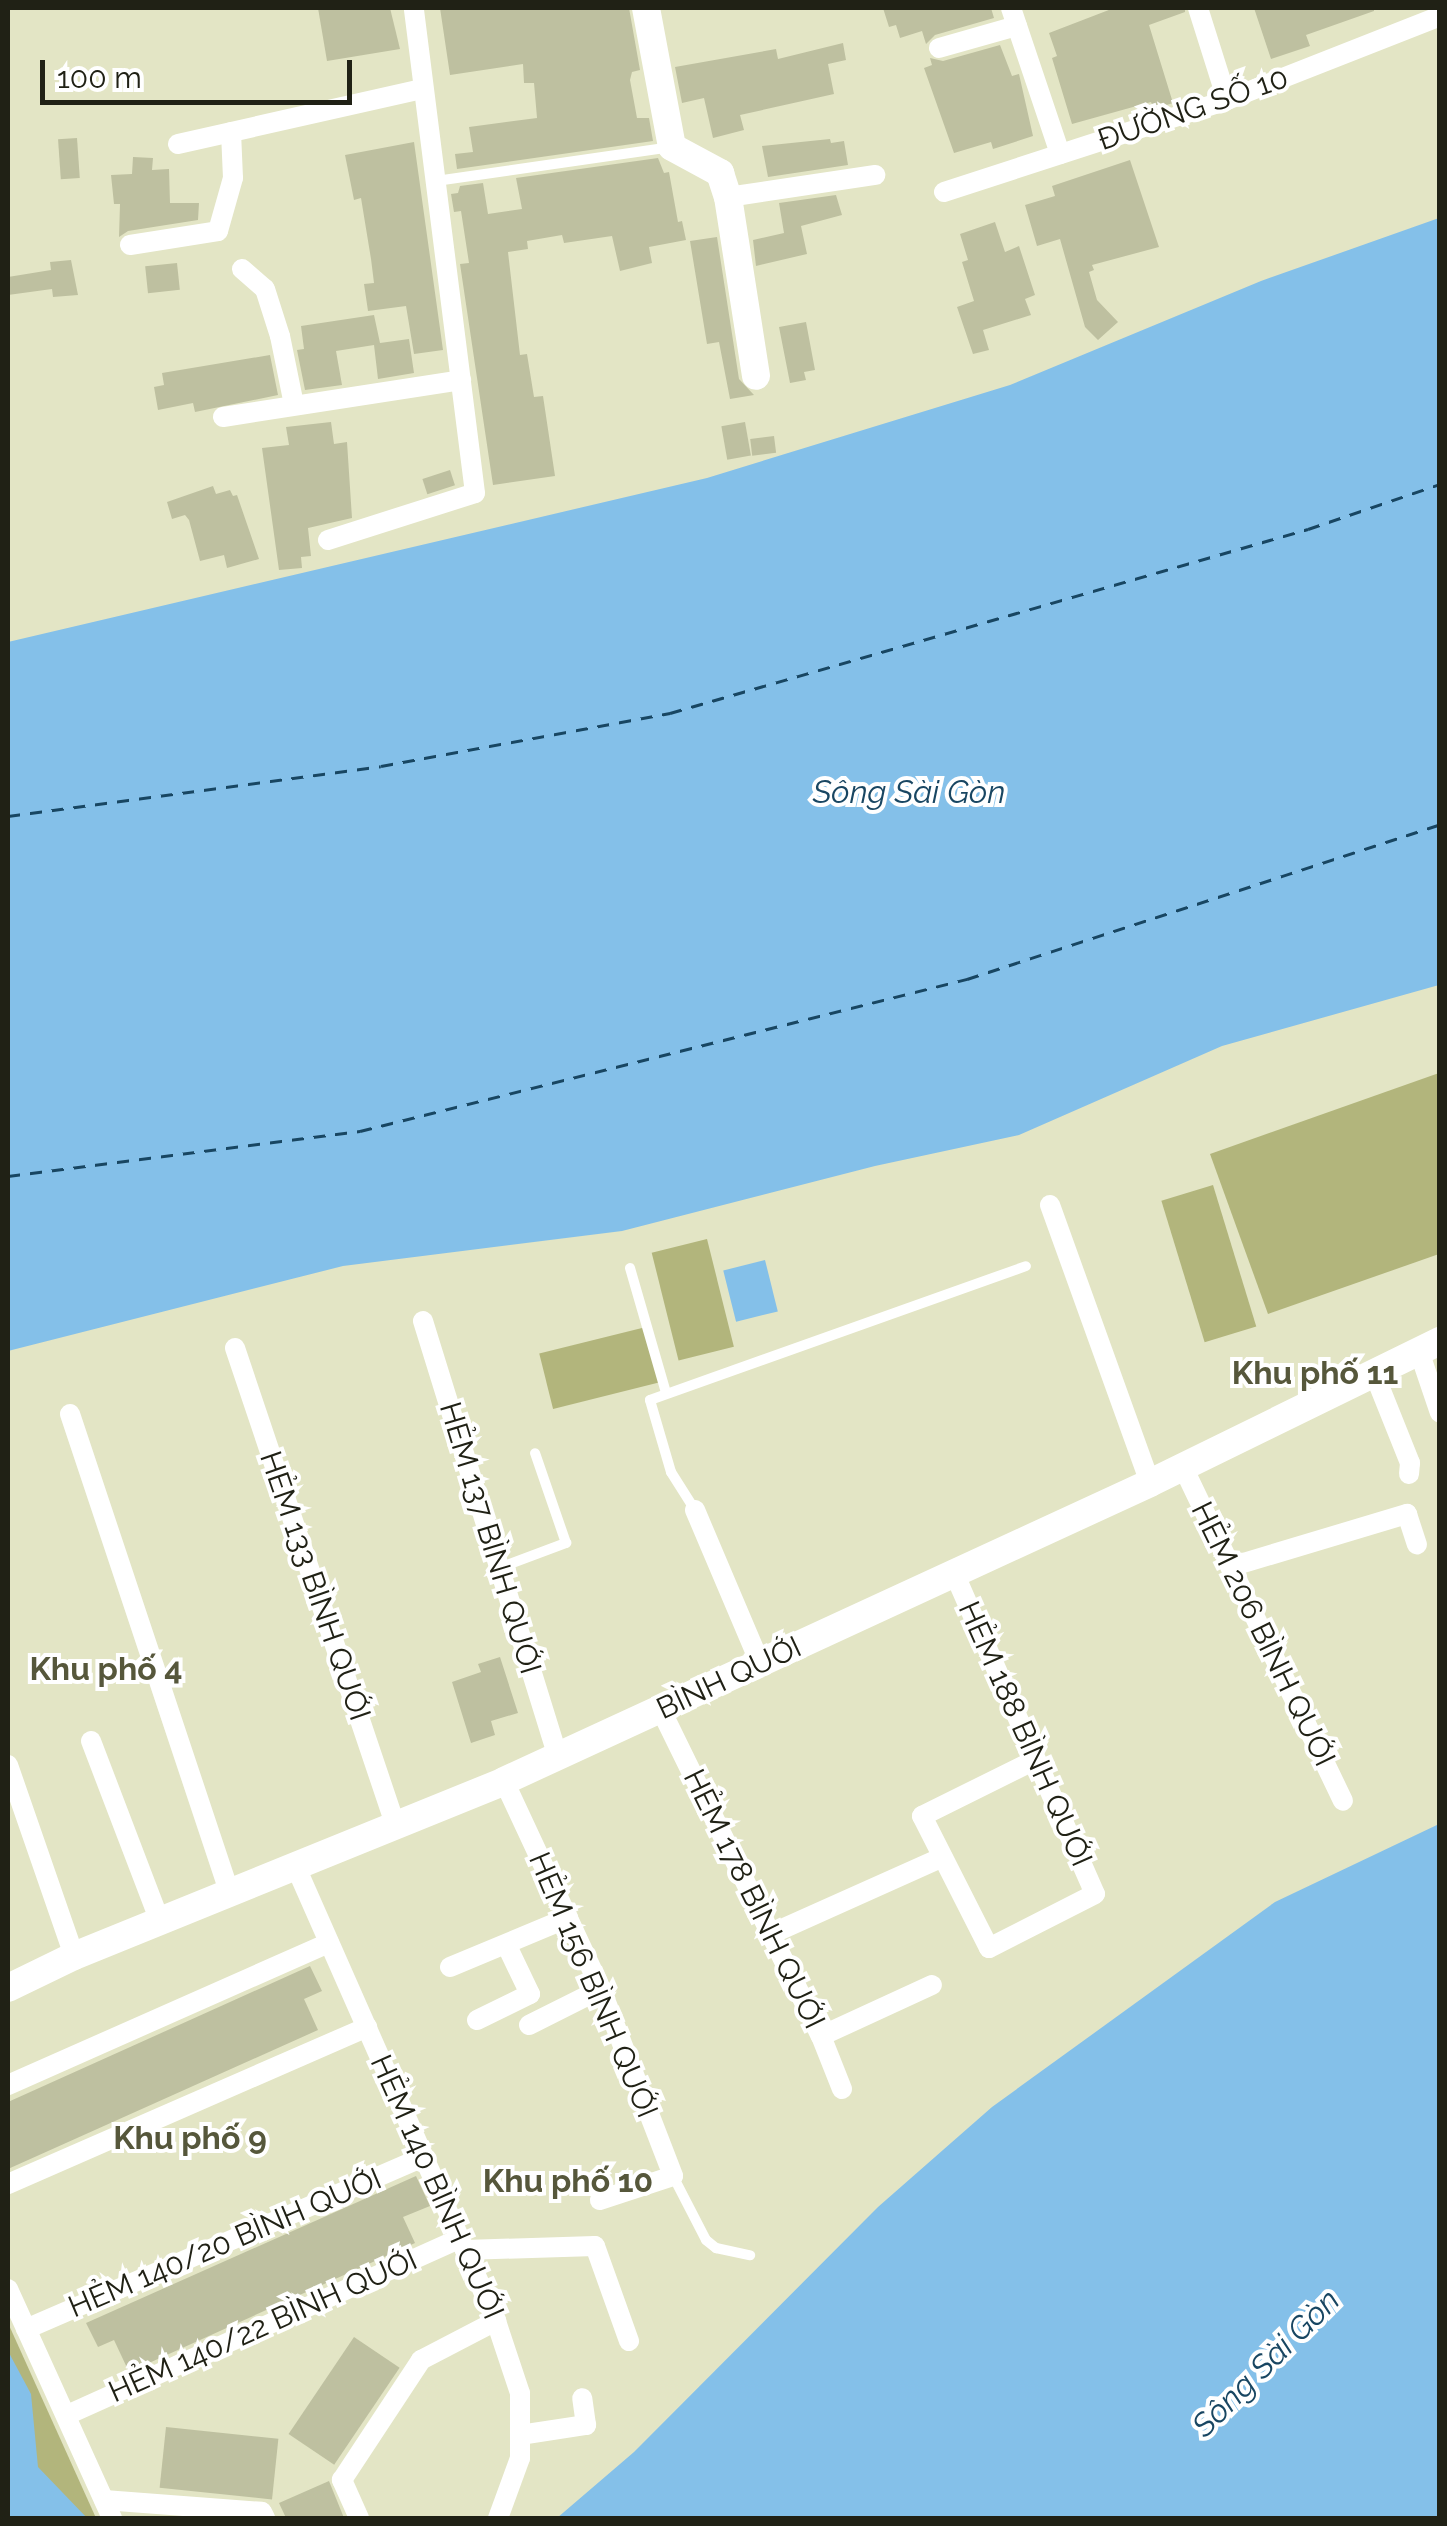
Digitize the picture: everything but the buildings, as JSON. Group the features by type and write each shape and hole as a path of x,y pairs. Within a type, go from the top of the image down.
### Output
{"main road":[{"path":"646,8 672,147 720,173 728,198 756,376"},
{"name":"BÌNH QUỚI","path":"9,1982 504,1781 955,1575 1429,1346"}],"street":[{"path":"328,540 475,493 414,8"},
{"path":"1198,8 1227,100"},
{"name":"ĐƯỜNG SỐ 10","path":"944,192 1227,100 1440,16"},
{"path":"938,48 1014,17 1060,154"},
{"path":"178,144 422,89"},
{"path":"130,245 218,231 232,178 231,132"},
{"path":"728,198 874,175"},
{"path":"242,269 265,289 294,406"},
{"path":"223,417 461,380"},
{"path":"1050,1205 1150,1483"},
{"name":"HẺM 137 BÌNH QUỚI","path":"424,1321 557,1755"},
{"path":"1429,1346 1440,1414"},
{"name":"HẺM 133 BÌNH QUỚI","path":"235,1348 395,1824"},
{"path":"1374,1373 1410,1463 1409,1474"},
{"path":"70,1414 230,1894"},
{"name":"HẺM 206 BÌNH QUỚI","path":"1183,1467 1342,1801"},
{"path":"695,1510 760,1662"},
{"path":"1230,1567 1408,1514 1417,1544"},
{"name":"HẺM 188 BÌNH QUỚI","path":"944,1857 989,1948 1096,1894 955,1575"},
{"name":"HẺM 178 BÌNH QUỚI","path":"661,1710 822,2036 842,2089"},
{"path":"92,1741 160,1922"},
{"path":"771,1934 944,1857 922,1816 1034,1760"},
{"path":"8,1765 74,1956"},
{"name":"HẺM 156 BÌNH QUỚI","path":"504,1781 601,1989 673,2176"},
{"name":"HẺM 140 BÌNH QUỚI","path":"295,1864 496,2322 520,2393 520,2458 498,2518"},
{"path":"450,1967 568,1918"},
{"path":"8,2084 329,1943"},
{"path":"477,2020 530,1994 506,1944"},
{"path":"822,2036 932,1984"},
{"path":"529,2025 601,1989"},
{"path":"8,2184 366,2027"},
{"name":"HẺM 140/20 BÌNH QUỚI","path":"26,2329 424,2157"},
{"path":"600,2200 673,2176"},
{"path":"462,2244 596,2246 629,2341"},
{"name":"HẺM 140/22 BÌNH QUỚI","path":"66,2415 462,2244"},
{"path":"8,2289 108,2509 262,2512 265,2518"},
{"path":"359,2518 342,2480 420,2360 496,2322"},
{"path":"520,2436 586,2425 582,2398"}],"lane":[{"path":"435,182 672,147"},
{"path":"695,1510 671,1472 650,1400 1026,1266"},
{"path":"630,1268 666,1394"},
{"path":"499,1568 566,1543 535,1453"},
{"path":"673,2176 706,2240 716,2248 750,2256"}],"green space":[{"path":"1439,1073 1439,1254 1268,1314 1210,1154"},
{"path":"1213,1185 1256,1327 1205,1342 1161,1201"},
{"path":"707,1239 734,1347 679,1360 652,1253"},
{"path":"646,1327 660,1382 553,1409 539,1354"},
{"path":"8,2323 96,2518 8,2518"}],"water":[{"name":"Sông Sài Gòn","path":"1439,218 1439,985 1222,1046 1019,1135 875,1166 622,1231 343,1266 8,1351 8,642 707,478 1010,385 1261,281"},
{"path":"765,1260 778,1311 736,1322 723,1270"},
{"name":"Sông Sài Gòn","path":"1439,1824 1439,2518 557,2518 634,2452 878,2207 992,2107 1275,1902"},
{"path":"8,2351 31,2394 38,2467 87,2518 8,2518"}],"ferry route":[{"path":"8,816 381,766 670,713 1308,529 1440,484"},
{"path":"8,1176 360,1131 967,979 1440,824"}],"district":[{"name":"Khu phố 11","path":"1315,1373"},
{"name":"Khu phố 4","path":"106,1669"},
{"name":"Khu phố 9","path":"190,2138"},
{"name":"Khu phố 10","path":"568,2181"}]}
